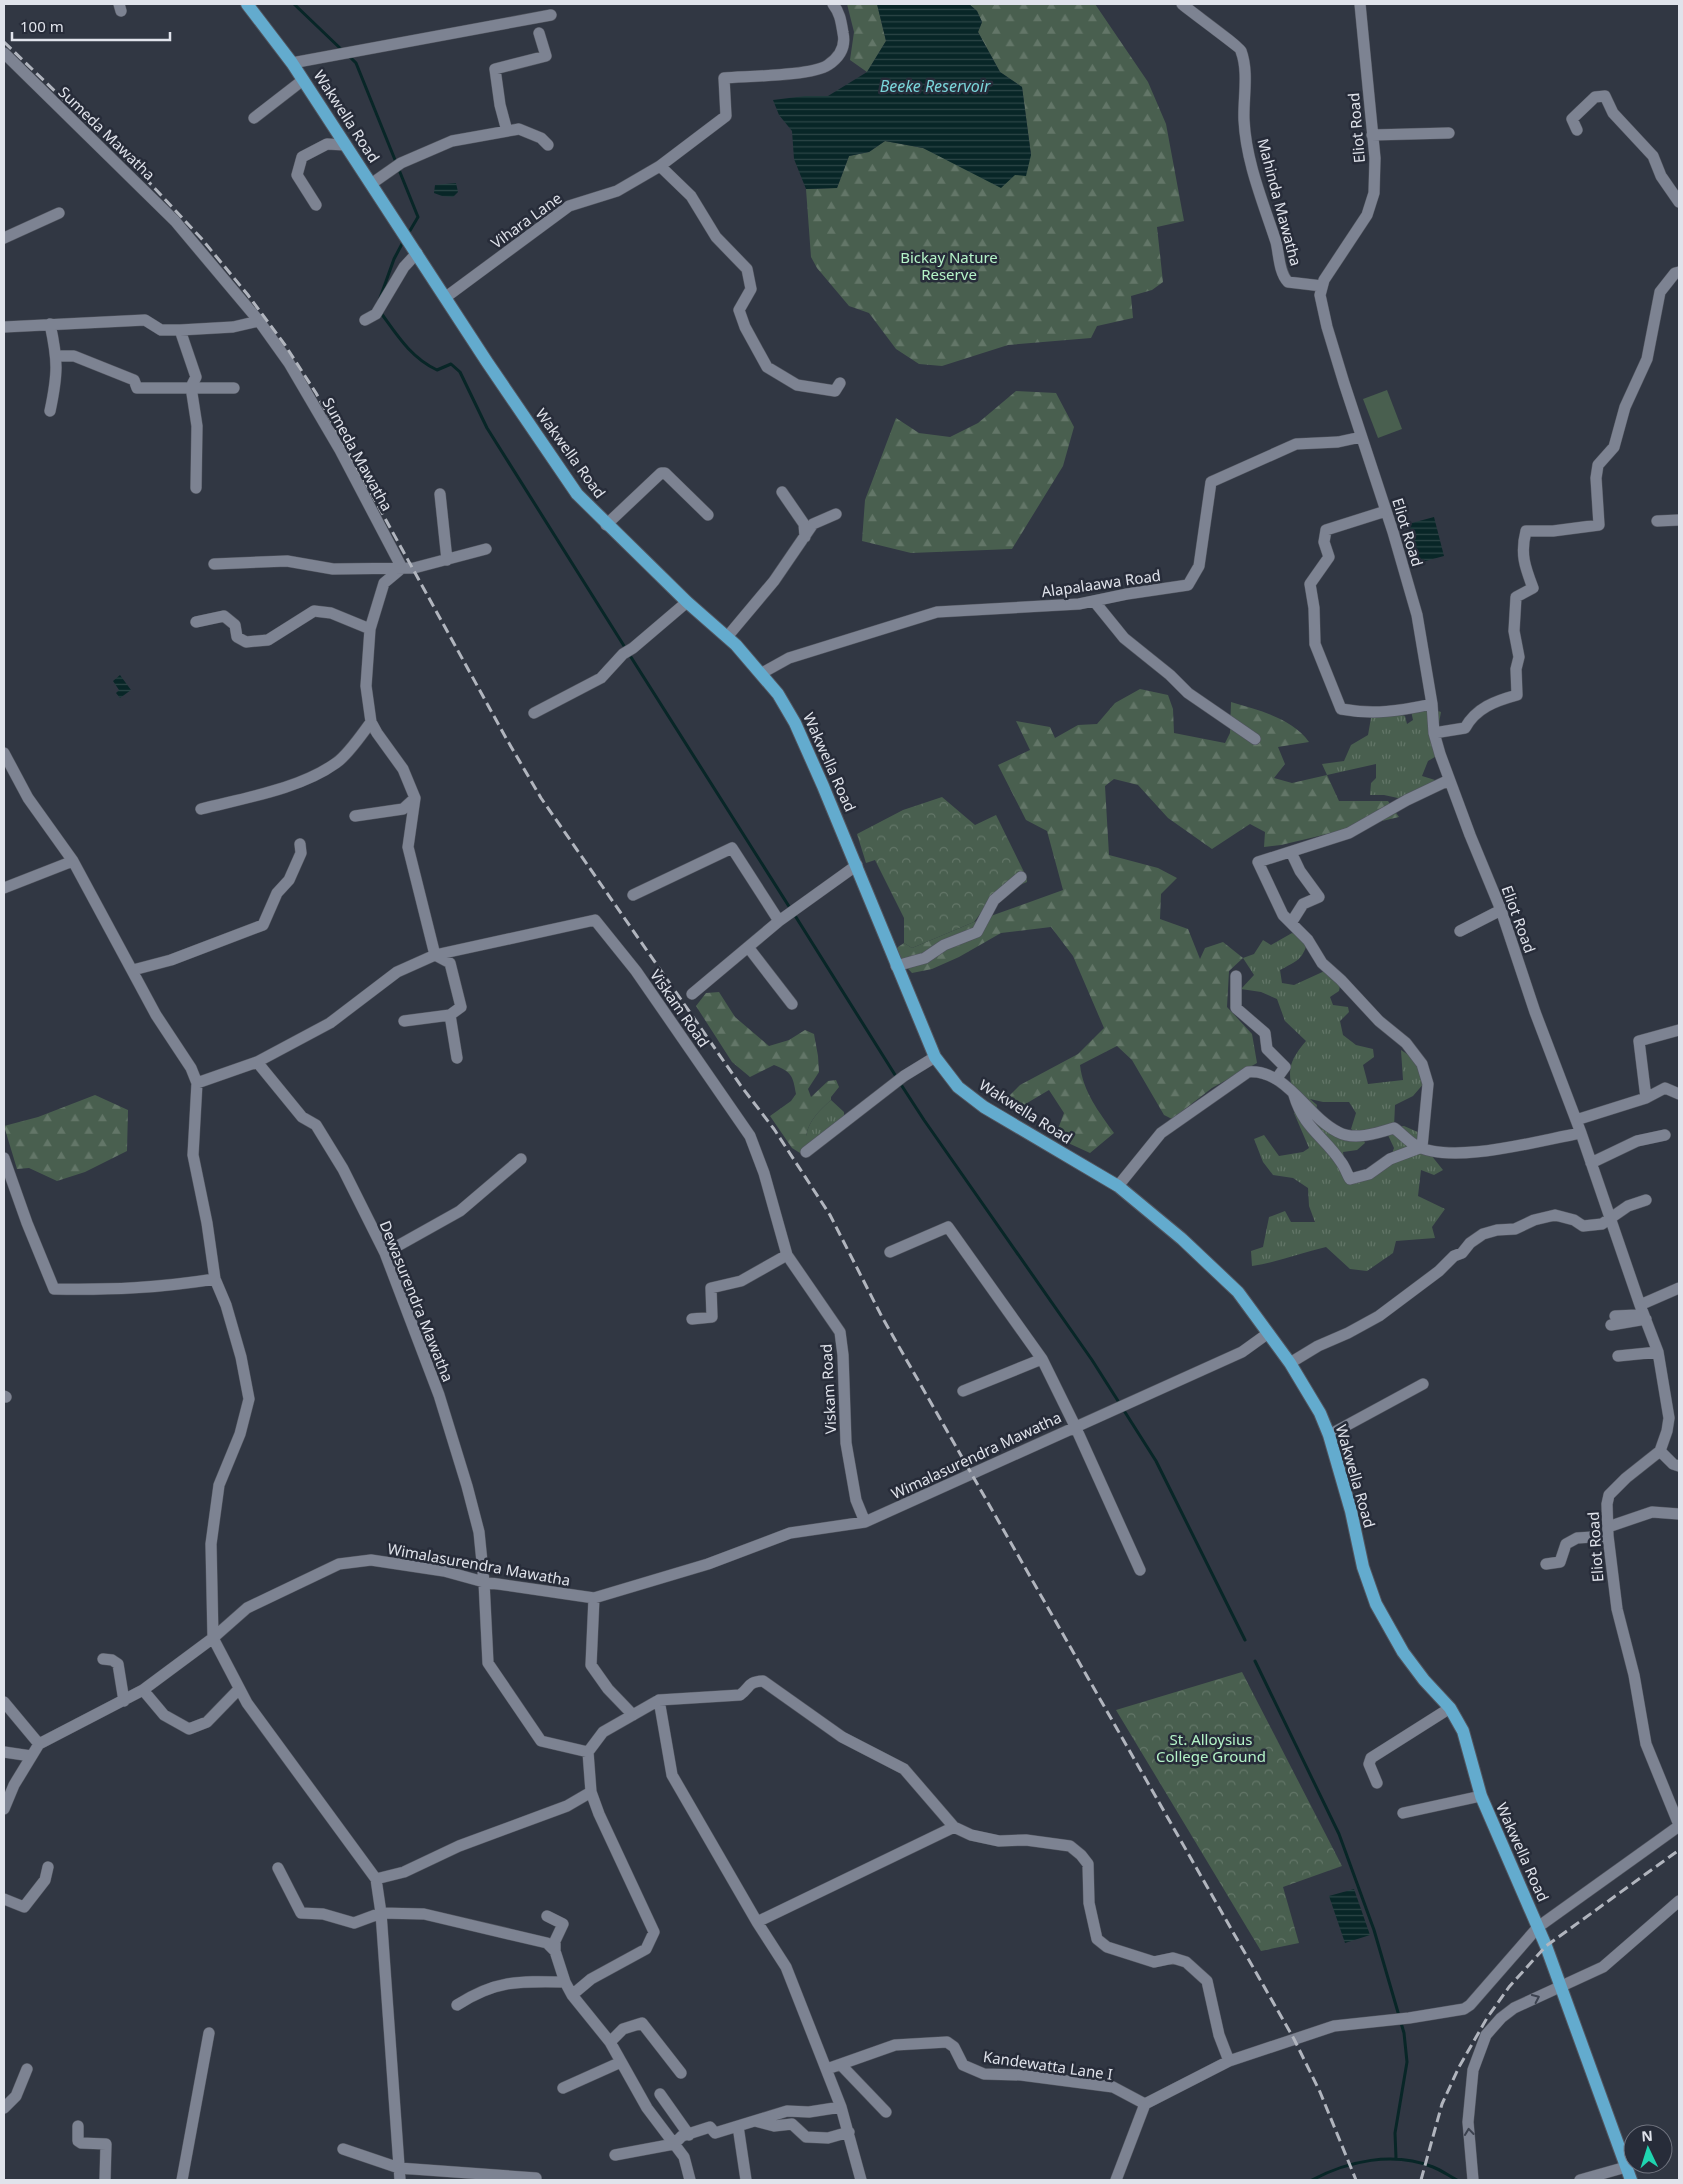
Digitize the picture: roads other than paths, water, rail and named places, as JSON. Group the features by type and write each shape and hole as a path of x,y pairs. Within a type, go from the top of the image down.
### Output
{"main road":[{"name":"Wakwella Road","path":"248,4 292,63 577,494 606,525 726,637 762,673 778,694 795,723 857,865 896,966 935,1057 958,1087 984,1107 1118,1186 1182,1240 1238,1292 1290,1363 1320,1413 1330,1435 1351,1511 1363,1567 1376,1604 1403,1652 1424,1680 1450,1708 1463,1731 1481,1796 1538,1927 1623,2159"}],"street":[{"name":"Vihara Lane","path":"446,297 569,206 617,191 660,166 726,116 724,78 808,71 827,66 841,54 844,39 840,14 833,4"},
{"name":"Mahinda Mawatha","path":"1182,4 1210,27 1238,46 1242,52 1244,121 1250,162 1276,244 1284,277 1288,282 1322,286"},
{"name":"Eliot Road","path":"1360,4 1372,135 1375,176 1374,193 1367,215 1322,286 1320,295 1327,327 1417,615 1432,704 1434,733 1449,780 1501,910 1538,1019 1581,1133 1658,1352 1674,1418 1660,1451 1626,1478 1609,1495 1607,1504 1616,1609 1634,1675 1646,1744 1679,1825"},
{"path":"292,63 551,15"},
{"path":"507,131 500,105 495,69 546,56 539,33"},
{"name":"Sumeda Mawatha","path":"4,53 175,221 259,321 288,362 340,450 402,568"},
{"path":"254,118 303,80"},
{"path":"1577,130 1572,119 1595,96 1605,96 1613,113 1653,156 1661,176 1679,202"},
{"path":"371,184 400,163 452,141 519,128 541,138 548,145"},
{"path":"1372,135 1449,133"},
{"path":"316,205 297,175 302,157 326,144 346,145"},
{"path":"660,166 691,196 716,237 747,269 751,289 739,310 745,327 766,367 797,385 835,391 840,383"},
{"path":"4,238 59,213"},
{"path":"365,320 378,310 404,266 417,253"},
{"path":"1434,733 1465,728 1471,717 1479,710 1517,694 1516,670 1519,657 1514,631 1516,597 1533,588 1522,547 1526,531 1553,531 1598,525 1596,478 1598,465 1614,447 1625,407 1647,359 1660,292 1675,273 1679,272"},
{"path":"4,327 145,320 161,330 180,330 233,327 259,321"},
{"path":"50,324 57,356 57,378 50,411"},
{"path":"180,330 196,376 190,387 198,426 196,488"},
{"path":"57,356 74,356 134,380 137,388 234,388"},
{"name":"Alapalaawa Road","path":"762,673 788,658 937,612 1035,608 1079,604 1127,594 1188,586 1199,566 1211,482 1296,444 1338,442 1362,437"},
{"path":"606,525 661,473 665,473 708,515"},
{"path":"782,492 804,524 805,537"},
{"path":"440,494 447,560"},
{"path":"1386,511 1326,530 1324,542 1329,557 1310,584 1314,608 1315,644 1341,709 1362,713 1398,712 1432,704"},
{"path":"726,637 774,581 813,524 836,514"},
{"path":"1658,521 1679,520"},
{"path":"214,564 287,561 333,569 414,568 486,549"},
{"path":"402,568 384,583 370,628 366,686 372,722 377,733 402,769 415,798 408,847 435,955 450,963 460,1007 450,1015 404,1021"},
{"path":"1094,601 1124,638 1170,675 1188,693 1255,739"},
{"path":"534,713 601,678 628,651 687,602"},
{"path":"196,622 224,616 235,624 237,638 246,642 268,640 314,611 331,614 370,628"},
{"path":"201,809 281,788 319,773 338,762 372,722"},
{"path":"4,756 28,798 73,861 156,1016 191,1068 197,1083 193,1155 207,1223 215,1279 226,1305 241,1357 249,1399 240,1434 219,1485 211,1544 213,1638 253,1711 376,1879 381,1913 400,2180"},
{"path":"1422,1148 1428,1084 1422,1064 1406,1042 1378,1021 1341,980 1322,963 1308,940 1283,915 1258,862 1349,834 1394,807 1449,780"},
{"path":"355,816 403,809 415,798"},
{"path":"133,970 171,960 263,926 277,893 289,880 301,852 300,844"},
{"path":"633,894 732,848 779,921"},
{"path":"1291,852 1300,872 1318,897 1303,904 1291,923"},
{"path":"4,888 73,861"},
{"path":"692,994 779,921 857,865"},
{"path":"896,966 925,958 944,945 977,932 994,900 1021,877"},
{"path":"1460,931 1501,910"},
{"name":"Viskam Road","path":"197,1083 257,1062 330,1023 397,972 435,955 595,920 636,971 750,1136 764,1173 787,1255 840,1332 843,1356 846,1443 856,1500 866,1522"},
{"path":"748,947 792,1004"},
{"path":"1236,976 1236,1008 1265,1033 1267,1049 1285,1067 1277,1078"},
{"path":"450,1015 457,1058"},
{"path":"1646,1098 1640,1041 1679,1030"},
{"path":"806,1152 900,1079 935,1057"},
{"name":"Dewasurendra Mawatha","path":"257,1062 302,1117 316,1125 342,1169 385,1253 439,1395 479,1532 484,1582 488,1663 541,1741 588,1752"},
{"path":"1118,1186 1161,1133 1248,1072 1260,1071 1277,1078 1322,1121 1339,1133 1361,1136 1394,1128 1416,1145 1443,1154 1484,1152 1581,1133"},
{"path":"1576,1120 1646,1098 1665,1088 1679,1094"},
{"path":"1294,1095 1298,1108 1313,1132 1341,1161 1350,1179 1369,1174 1390,1159 1422,1148"},
{"path":"1591,1163 1637,1141 1666,1135"},
{"path":"4,1158 27,1223 54,1289 116,1290 166,1287 215,1279"},
{"path":"385,1253 460,1211 521,1159"},
{"path":"1290,1363 1318,1346 1348,1334 1379,1316 1439,1271 1454,1256 1462,1253 1470,1243 1483,1234 1497,1230 1515,1229 1534,1220 1555,1215 1574,1220 1584,1226 1602,1224 1628,1206 1646,1200"},
{"path":"890,1252 948,1227 1042,1359 1075,1426 1140,1570"},
{"path":"692,1319 712,1317 711,1288 741,1281 787,1255"},
{"path":"1613,1320 1643,1313 1679,1288"},
{"name":"Wimalasurendra Mawatha","path":"4,1809 14,1784 40,1744 143,1690 213,1638 247,1608 339,1564 371,1560 444,1571 484,1582 594,1598 708,1564 790,1533 866,1522 1242,1352 1267,1334"},
{"path":"1618,1356 1658,1352"},
{"path":"963,1391 1042,1359"},
{"path":"1330,1435 1423,1384"},
{"path":"1660,1451 1677,1463"},
{"path":"1546,1564 1560,1562 1566,1544 1577,1538 1608,1531 1652,1512 1679,1514"},
{"path":"594,1598 591,1665 608,1689 633,1715"},
{"path":"103,1659 112,1660 118,1664 124,1701"},
{"path":"572,1995 591,1979 646,1949 654,1932 599,1814 591,1792 588,1752 603,1732 659,1700 740,1695 748,1686 755,1682 764,1681 842,1737 904,1769 954,1827 971,1835 999,1841 1026,1840 1070,1846 1081,1855 1088,1864 1089,1903 1097,1939 1107,1947 1154,1962 1173,1958 1186,1962 1207,1981 1219,2036 1229,2062"},
{"path":"143,1690 164,1715 189,1729 207,1722 240,1689"},
{"path":"659,1700 672,1775 757,1922 786,1967 841,2107 849,2132 851,2150 861,2180"},
{"path":"4,1702 40,1744"},
{"path":"1377,1783 1369,1764 1371,1758 1450,1708"},
{"path":"4,1752 31,1756"},
{"path":"376,1879 404,1872 459,1846 568,1806 591,1792"},
{"path":"1403,1813 1481,1796"},
{"path":"1116,2180 1145,2104 1229,2062 1334,2026 1455,2012 1470,2005 1538,1927 1679,1825"},
{"path":"757,1922 954,1827"},
{"path":"4,1899 24,1907 45,1880 48,1867"},
{"path":"278,1868 300,1913 323,1914 354,1922 381,1913 424,1914 547,1943 555,1951"},
{"path":"1473,2180 1468,2122 1473,2070 1486,2036 1501,2018 1514,2008 1603,1967 1679,1901"},
{"path":"546,1916 563,1924 555,1941 555,1951 565,1982 572,1995 610,2042 647,2108 684,2157 690,2180"},
{"path":"457,2005 478,1991 507,1983 565,1982"},
{"path":"610,2042 623,2029 642,2023 681,2073"},
{"path":"182,2180 209,2033"},
{"name":"Kandewatta Lane I","path":"841,2065 895,2045 947,2042 954,2047 963,2065 984,2074 1021,2075 1113,2087 1145,2104"},
{"path":"563,2088 621,2062"},
{"path":"827,2069 841,2065 886,2112"},
{"path":"4,2108 16,2096 27,2069"},
{"path":"660,2094 689,2135"},
{"path":"615,2155 674,2144 682,2136 710,2127 715,2133 787,2111 809,2112 841,2107"},
{"path":"755,2121 774,2126 792,2124 806,2137 828,2138 849,2132"},
{"path":"78,2126 78,2141 81,2144 106,2144 105,2180"},
{"path":"738,2126 746,2180"},
{"path":"343,2149 399,2168 536,2178"},
{"path":"1580,2180 1623,2168"}],"water":[{"name":"Beeke Reservoir","path":"877,4 969,4 977,11 982,22 978,32 1000,72 1022,87 1031,155 1026,176 1015,175 1001,188 923,148 885,141 869,152 849,156 837,188 806,189 794,159 792,131 779,115 773,100 805,96 828,96 867,72 886,41"},
{"path":"456,183 458,192 453,197 434,193 435,185"},
{"path":"1434,517 1444,556 1418,563 1408,524"},
{"path":"120,675 131,690 120,698 116,693 119,690 113,681"},
{"path":"1354,1889 1370,1935 1345,1943 1329,1896"}],"waterway":[{"path":"294,4 342,50"},
{"path":"349,56 356,63 418,217 408,234"},
{"path":"380,298 394,259 403,242"},
{"path":"381,313 405,345 428,365 437,370 451,364 460,372 487,428 626,649"},
{"path":"629,654 790,908"},
{"path":"794,914 897,1078"},
{"path":"900,1083 1092,1360 1120,1404"},
{"path":"1123,1409 1156,1461 1245,1640"},
{"path":"1255,1661 1339,1834 1374,1930 1404,2033 1407,2062 1395,2133 1396,2158"},
{"path":"1312,2180 1356,2163 1387,2159 1418,2162 1436,2168 1457,2180"}],"railway":[{"path":"4,42 146,179 201,238 248,295 285,345 316,393 541,798 741,1086 774,1129 830,1215 882,1317 1294,2039 1320,2092 1356,2180"},
{"path":"1421,2180 1442,2104 1459,2067 1487,2018 1509,1987 1546,1946 1679,1850"}],"park label":[{"name":"Bickay Nature Reserve","path":"949,266"},
{"name":"St. Alloysius College Ground","path":"1211,1748"}]}
